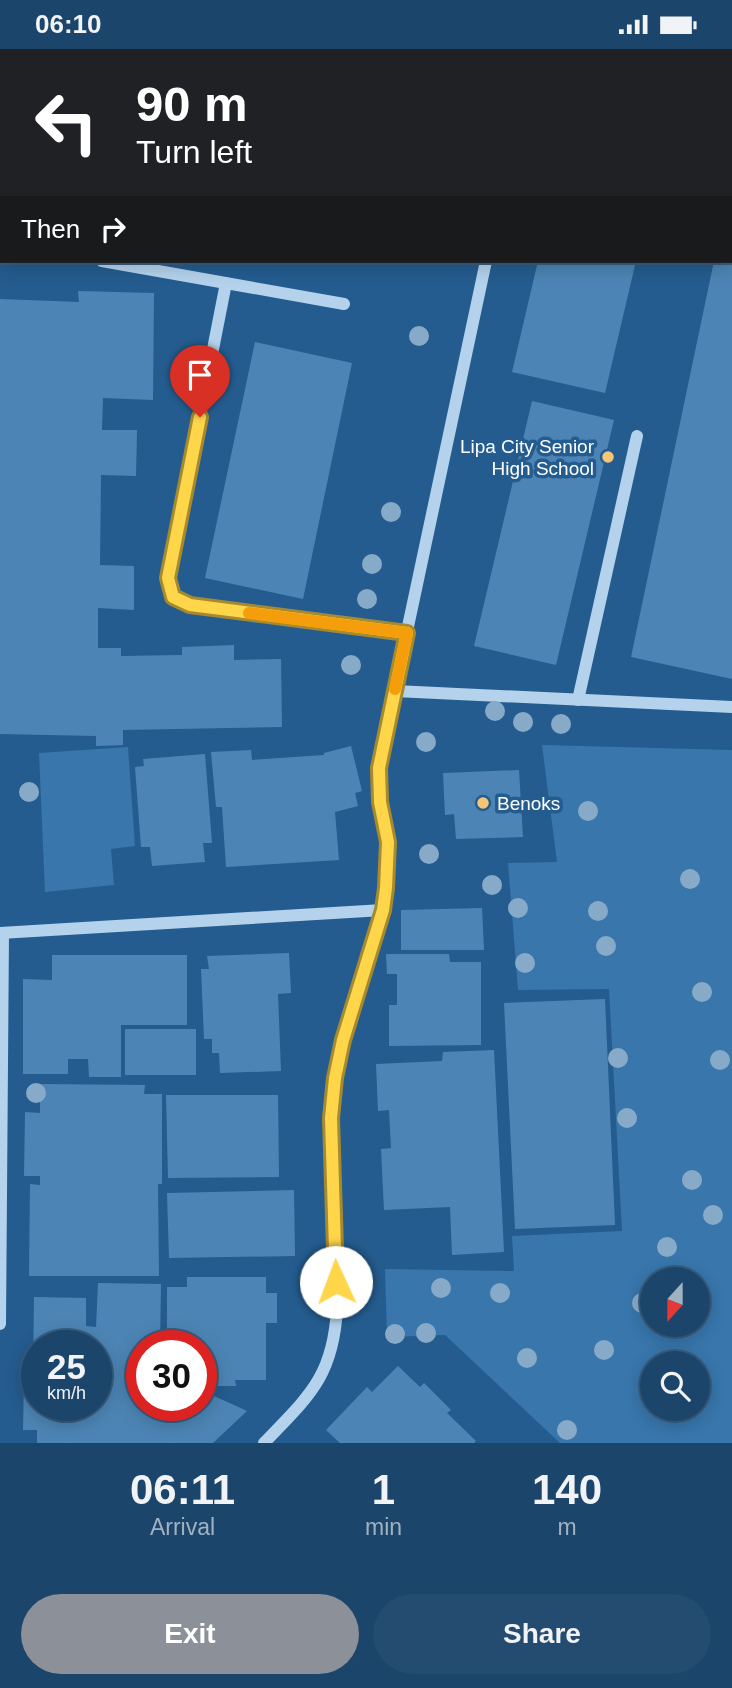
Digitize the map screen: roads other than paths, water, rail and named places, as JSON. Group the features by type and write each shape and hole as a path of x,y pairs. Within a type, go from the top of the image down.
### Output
{"street":[{"path":"113,263 344,304"},
{"path":"264,1443 301,1405 319,1381 331,1356 335,1338 337,1309 332,1105 343,1040 383,910 388,854 378,785 379,768 486,263"},
{"path":"226,283 168,578 170,593 178,601 190,605 407,633"},
{"path":"578,700 637,436"},
{"path":"395,691 732,707"},
{"path":"0,1324 1,933 383,910"}],"place":[{"name":"Lipa City Senior High School","path":"608,457"},
{"name":"Benoks","path":"483,803"}]}
